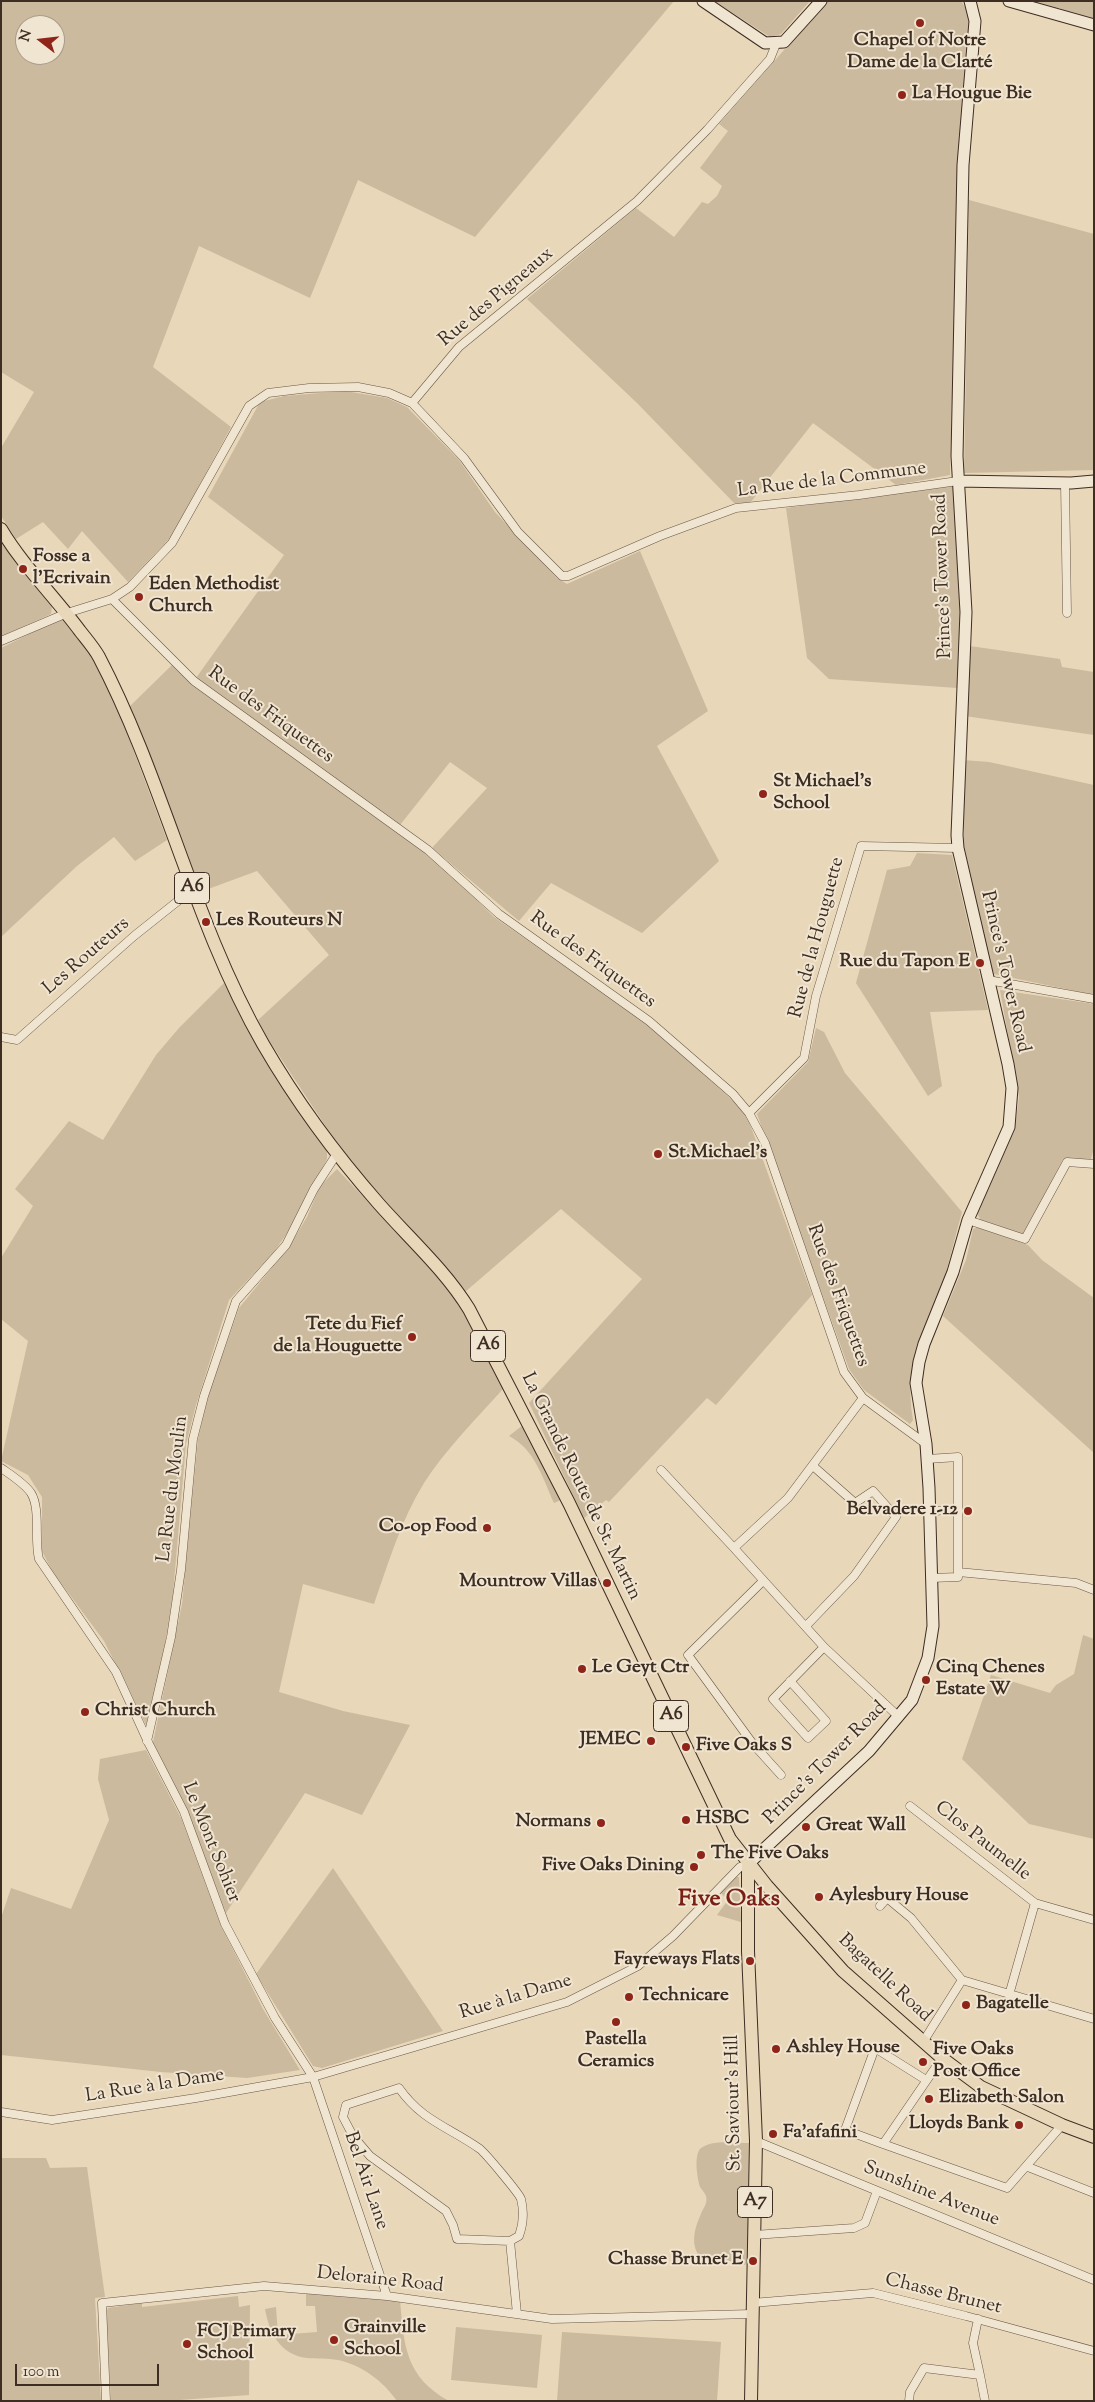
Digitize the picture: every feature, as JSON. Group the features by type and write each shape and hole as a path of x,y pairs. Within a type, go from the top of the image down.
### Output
{"main road":[{"path":"703,1 765,43 776,44 784,42 821,1"},
{"name":"Prince's Tower Road","path":"748,1864 869,1751 899,1717 912,1700 928,1658 933,1626 926,1444 916,1383 919,1362 924,1344 954,1272 968,1220 999,1154 1009,1127 1012,1088 1008,1064 958,848 966,612 958,480 963,165 975,21 970,1"},
{"path":"1009,1 1094,25"},
{"path":"958,480 1065,483 1094,481"},
{"name":"A6","path":"1,529 21,559 67,613 98,655 127,716 192,889 235,992 263,1044 336,1155"},
{"name":"La Grande Route de St. Martin","path":"336,1155 448,1280 469,1309 569,1503 730,1839 748,1864"},
{"name":"Bagatelle Road","path":"748,1864 843,1971 942,2058 981,2088 1062,2125 1094,2137"},
{"name":"St. Saviour's Hill","path":"748,1864 747,1897 756,2142 751,2401"},
{"path":"747,1897 754,1885 767,1886"}],"street":[{"name":"Rue des Pigneaux","path":"412,403 459,347 637,201 707,130 770,59 776,44"},
{"path":"1,641 67,613 112,598 130,587 172,543 250,406 268,393 309,388 358,387 390,393 412,403"},
{"name":"La Rue de la Commune","path":"412,403 464,458 518,532 562,576 568,576 660,536 736,508 859,495 958,480"},
{"path":"1065,483 1067,613"},
{"name":"Rue des Friquettes","path":"112,598 194,682 428,850 499,914 649,1021 733,1094 749,1113 764,1143 844,1372 863,1398 926,1444"},
{"name":"Rue de la Houguette","path":"749,1113 804,1058 816,996 861,846 958,848"},
{"name":"Les Routeurs","path":"1,1037 16,1040 134,936 192,889"},
{"path":"988,980 1094,1000"},
{"name":"La Rue du Moulin","path":"147,1741 171,1637 181,1570 193,1439 204,1396 236,1301 286,1245 314,1189 336,1155"},
{"path":"968,1220 1025,1239 1067,1162 1094,1164"},
{"path":"734,1548 788,1498 863,1398"},
{"path":"927,1459 958,1457 958,1577 931,1578"},
{"path":"806,1626 854,1576 896,1517 873,1491 855,1503 813,1466"},
{"name":"Le Mont Sohier","path":"1,1468 16,1478 32,1494 35,1510 36,1549 39,1560 116,1672 147,1741 184,1812 202,1867 232,1939 275,2018 313,2077"},
{"path":"661,1470 824,1647 899,1717"},
{"path":"935,1511 957,1508"},
{"path":"958,1572 1076,1583 1094,1590"},
{"path":"763,1581 688,1655 753,1744 781,1775"},
{"path":"790,1681 826,1722 808,1738 773,1699 790,1681 824,1647"},
{"name":"Clos Paumelle","path":"910,1806 1035,1903 1094,1920"},
{"name":"Rue à la Dame","path":"313,2077 573,1999 638,1966 673,1936 740,1867 748,1864"},
{"path":"880,1906 887,1898 910,1918 962,1980 1094,2019"},
{"name":"Clos Paumelle","path":"1009,1995 1035,1903"},
{"path":"923,2042 962,1980"},
{"path":"926,2080 875,2048 845,2130 1007,2188 1028,2167 1062,2125"},
{"path":"883,2144 942,2058"},
{"name":"La Rue à la Dame","path":"1,2112 52,2120 196,2098 313,2077"},
{"name":"Bel Air Lane","path":"313,2077 387,2296"},
{"path":"398,2088 423,2115 481,2150 520,2198 523,2226 519,2236 510,2240 457,2239 454,2225 446,2210 370,2156 354,2136 343,2117 346,2105 398,2088"},
{"name":"Sunshine Avenue","path":"756,2142 1094,2280"},
{"path":"1028,2167 1094,2193"},
{"path":"754,2235 854,2228 865,2223 878,2191"},
{"path":"510,2240 517,2314"},
{"name":"Deloraine Road","path":"106,2401 102,2303 264,2286 387,2296 552,2319 752,2308"},
{"name":"Chasse Brunet","path":"752,2308 873,2293 978,2319 1094,2351"},
{"path":"978,2319 973,2343 985,2401"},
{"path":"909,2401 910,2392 924,2368 980,2375"}],"shaded area":[{"path":"1,1 674,1 475,237 358,180 310,298 199,246 153,367 231,427 171,537 128,582 82,531 68,549 43,522 16,539 1,516 1,448 34,392 1,372"},
{"path":"714,1 810,1 781,34 770,37"},
{"path":"827,1 961,1 967,10 971,24 958,168 950,475 896,485 813,423 750,503 734,503 637,403 527,299 636,208 674,237 702,202 708,204 717,196 722,186 700,168 728,131 719,124"},
{"path":"1023,1 1094,1 1094,22 1059,8 1054,10"},
{"path":"969,200 1094,234 1094,470 964,473"},
{"path":"345,391 387,398 407,407 459,460 495,512 557,578 567,584 640,551 708,711 657,746 719,861 642,933 551,883 519,921 432,848 487,788 450,762 400,825 196,678 284,555 208,497 260,402 284,396"},
{"path":"953,485 961,612 957,688 829,679 807,658 786,508"},
{"path":"1,543 52,606 51,614 1,637"},
{"path":"63,617 103,675 126,730 167,840 135,861 114,837 77,866 1,937 1,648"},
{"path":"970,646 1060,659 1062,667 1094,672 1094,735 965,716"},
{"path":"172,665 191,682 405,837 443,867 494,917 648,1024 743,1110 747,1116 812,1295 716,1405 707,1398 609,1502 606,1500 584,1518 529,1403 642,1279 561,1209 465,1292 342,1151 268,1039 258,1020 329,955 257,871 200,892 129,707"},
{"path":"963,760 989,762 1094,785 1094,995 994,974 991,971 964,845"},
{"path":"917,853 952,855 988,1010 930,1012 942,1086 928,1096 856,983 887,870 910,866"},
{"path":"224,983 268,1061 327,1150 327,1159 290,1229 274,1252 229,1300 196,1405 186,1444 173,1593 163,1657 146,1725 104,1641 52,1571 42,1551 42,1497 28,1475 1,1461 28,1341 1,1319 1,1258 33,1206 15,1189 69,1121 103,1140 156,1055 179,1028"},
{"path":"1000,990 1094,1004 1094,1148 1091,1159 1063,1159 1024,1236 981,1221 977,1213 1015,1128 1019,1097"},
{"path":"816,1028 824,1032 845,1073 962,1212 943,1283 913,1364 911,1399 913,1420 910,1424 864,1390 849,1369 757,1114 808,1062"},
{"path":"337,1169 453,1292 503,1389 451,1446 424,1483 408,1512 374,1604 303,1584 279,1692 343,1711 410,1725 362,1815 305,1793 226,1913 188,1813 153,1742 182,1604 198,1439 207,1399 239,1308 289,1247 307,1217 320,1186"},
{"path":"979,1227 1028,1245 1042,1260 1094,1298 1094,1453 943,1316 966,1260 973,1229"},
{"path":"523,1425 561,1500 554,1503 532,1457 518,1442 509,1436"},
{"path":"1083,1635 1094,1639 1094,1839 1029,1824 962,1759 991,1675 1050,1693 1056,1685 1074,1674"},
{"path":"146,1750 182,1820 221,1926 263,2009 300,2070 247,2078 161,2072 1,2055 1,1918 11,1888 71,1909 109,1820 98,1779 100,1759"},
{"path":"333,1868 443,2031 322,2068 313,2066 256,1974"},
{"path":"733,1877 739,1877 741,1922 717,1915 728,1900 719,1891"},
{"path":"723,2142 749,2143 748,2261 745,2265 730,2261 701,2258 695,2248 694,2237 696,2226 706,2204 706,2195 700,2187 698,2178 698,2152 704,2146 710,2144"},
{"path":"1,2158 46,2158 50,2168 87,2167 105,2297 95,2298 101,2401 1,2401"},
{"path":"306,2293 400,2300 403,2331 409,2358 423,2381 434,2392 449,2401 397,2401 379,2381 364,2370 338,2360 298,2356 283,2347 277,2341 269,2326 265,2309 276,2307 278,2335 317,2332 315,2306 306,2306"},
{"name":"FCJ Primary School","path":"238,2296 239,2307 250,2305 249,2395 166,2401 111,2401 106,2314 108,2308 142,2303 142,2307"},
{"path":"456,2327 542,2335 537,2388 451,2380"},
{"path":"562,2332 721,2342 717,2401 557,2401"}],"place":[{"name":"Chapel of Notre Dame de la Clarté","path":"920,23"},
{"name":"La Hougue Bie","path":"902,95"},
{"name":"Fosse a l'Ecrivain","path":"23,569"},
{"name":"Eden Methodist Church","path":"139,597"},
{"name":"St Michael's School","path":"763,794"},
{"name":"Les Routeurs N","path":"206,922"},
{"name":"Rue du Tapon E","path":"980,963"},
{"name":"St.Michael's","path":"658,1154"},
{"name":"Tete du Fief de la Houguette","path":"412,1337"},
{"name":"Belvadere 1-12","path":"968,1511"},
{"name":"Co-op Food","path":"487,1528"},
{"name":"Mountrow Villas","path":"607,1583"},
{"name":"Le Geyt Ctr","path":"582,1669"},
{"name":"Cinq Chenes Estate W","path":"926,1680"},
{"name":"Christ Church","path":"85,1712"},
{"name":"JEMEC","path":"651,1741"},
{"name":"Five Oaks S","path":"686,1747"},
{"name":"HSBC","path":"686,1820"},
{"name":"Normans","path":"601,1823"},
{"name":"Great Wall","path":"806,1827"},
{"name":"The Five Oaks","path":"701,1855"},
{"name":"Five Oaks Dining","path":"694,1867"},
{"name":"Aylesbury House","path":"819,1897"},
{"name":"Fayreways Flats","path":"750,1961"},
{"name":"Technicare","path":"629,1997"},
{"name":"Bagatelle","path":"966,2005"},
{"name":"Pastella Ceramics","path":"616,2022"},
{"name":"Ashley House","path":"776,2049"},
{"name":"Five Oaks Post Office","path":"923,2062"},
{"name":"Elizabeth Salon","path":"929,2099"},
{"name":"Lloyds Bank","path":"1019,2125"},
{"name":"Fa'afafini","path":"773,2134"},
{"name":"Chasse Brunet E","path":"753,2261"},
{"name":"Grainville School","path":"334,2340"},
{"name":"FCJ Primary School","path":"187,2344"}],"district":[{"name":"Five Oaks","path":"729,1901"}]}
